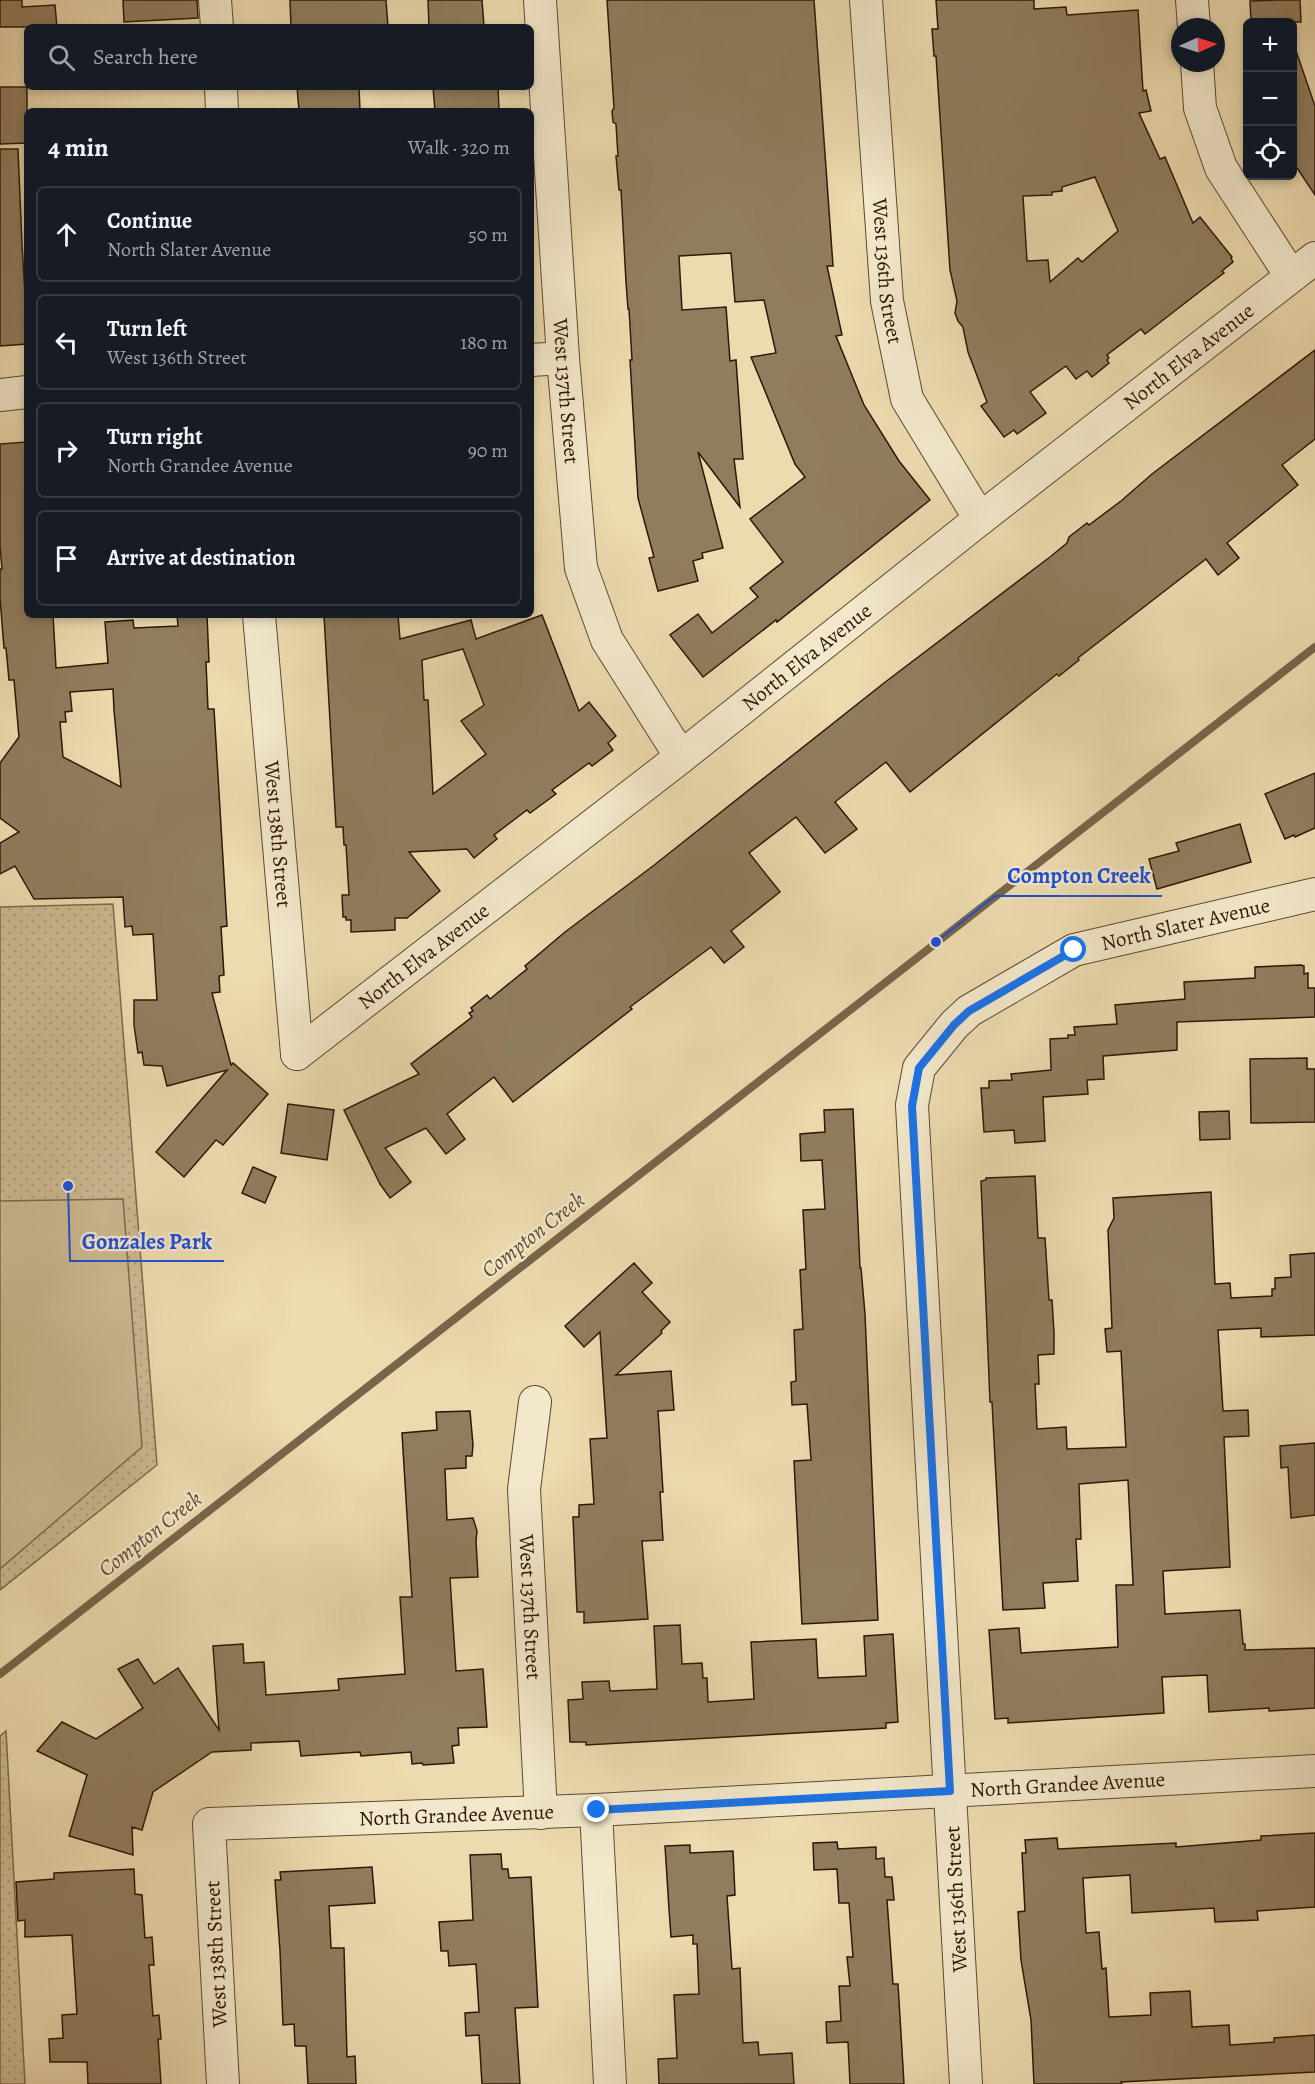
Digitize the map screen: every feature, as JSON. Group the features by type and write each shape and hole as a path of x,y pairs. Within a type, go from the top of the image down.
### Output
{"street":[{"path":"215,0 217,24"},
{"name":"West 137th Street","path":"540,0 563,358 581,568 607,640 681,757"},
{"name":"West 136th Street","path":"866,0 887,301 907,399 980,519"},
{"path":"1192,0 1193,18"},
{"path":"1198,72 1200,108 1221,168 1303,267"},
{"path":"221,90 222,108"},
{"name":"North Elva Avenue","path":"297,1054 681,757 980,519 1303,267"},
{"path":"534,360 563,358"},
{"path":"0,395 24,392"},
{"name":"West 138th Street","path":"259,618 297,1054"},
{"name":"North Slater Avenue","path":"919,1068 954,1025 969,1011 1074,950 1315,894"},
{"name":"West 136th Street","path":"919,1068 912,1106 966,2084"},
{"name":"West 137th Street","path":"535,1402 524,1489 541,1813"},
{"name":"North Grandee Avenue","path":"209,1824 541,1813 1315,1772"},
{"path":"597,1810 610,2084"},
{"name":"West 138th Street","path":"209,1824 223,2084"}],"shaded area":[{"path":"113,904 157,1465 0,1590 0,907"},
{"path":"123,1199 142,1447 0,1569 0,1201"},
{"path":"6,1731 25,2084 0,2084 0,1736"}],"building":[{"path":"0,0 22,0 22,7 55,5 57,24 0,27"},
{"path":"123,0 197,0 198,18 124,22"},
{"path":"290,0 386,0 388,24 291,24"},
{"path":"428,0 482,0 484,24 429,24"},
{"path":"607,0 814,0 833,266 827,266 842,335 836,336 864,405 899,461 930,500 777,622 776,620 703,677 670,635 698,614 712,633 758,597 750,588 783,562 750,519 805,477 795,464 751,357 776,353 764,300 735,302 731,253 679,256 682,310 726,307 730,361 736,360 743,459 734,459 740,507 698,452 723,548 702,553 703,558 693,561 698,581 658,591 649,558 654,557 638,498 629,309 621,190 619,190 616,156 618,156 616,124 613,122 612,111 614,108"},
{"path":"936,0 1034,0 1034,9 1066,7 1067,15 1138,10 1143,91 1146,90 1151,111 1139,113 1160,159 1165,157 1193,223 1200,217 1232,257 1233,262 1222,271 1224,273 1145,334 1141,329 1107,355 1109,363 1092,377 1087,371 1076,379 1066,366 1030,392 1046,413 1017,434 1014,430 1004,437 981,406 987,402 968,352 963,327 955,313 957,301 950,270 936,56 934,56 932,29 938,29","holes":["1095,177 1118,231 1082,262 1078,258 1050,282 1048,260 1027,261 1023,196 1052,195 1052,192 1062,191 1062,187"]},
{"path":"1300,0 1301,22 1297,22 1297,18 1251,18 1250,1"},
{"path":"1297,54 1315,106 1315,195 1297,168"},
{"path":"0,87 24,87 24,90 27,90 27,108 24,108 24,143 0,144"},
{"path":"297,90 359,90 360,108 299,108"},
{"path":"433,90 498,90 499,108 435,108"},
{"path":"0,149 18,149 24,277 24,344 0,346"},
{"path":"1315,350 1315,439 1282,465 1298,485 1227,543 1239,558 1218,575 1206,559 910,792 886,762 835,802 857,829 825,853 796,817 749,853 780,892 731,931 744,947 724,963 711,947 630,1007 632,1009 513,1102 494,1077 447,1114 465,1139 446,1154 426,1128 385,1148 411,1182 390,1198 380,1184 344,1110 419,1074 411,1064 472,1017 469,1013 473,1011 471,1008 487,995 490,999 527,969 525,966 565,932 653,866 884,683 1050,557 1067,543 1069,537 1087,523 1089,525 1121,501 1152,474"},
{"path":"24,442 24,618 53,618 56,668 108,663 105,622 133,620 134,628 178,626 177,618 207,618 208,709 214,709 227,926 221,927 224,975 219,976 220,992 212,993 231,1065 233,1063 268,1094 223,1145 216,1140 184,1177 156,1152 227,1070 167,1086 162,1066 144,1065 142,1052 138,1053 134,1025 134,1000 157,1000 153,934 133,935 132,926 125,927 123,897 34,899 15,866 0,874 0,843 19,832 0,818 0,763 19,737 14,680 9,680 6,648 4,648 0,598 0,569 2,569 0,444","holes":["113,689 121,787 63,757 60,722 66,722 65,712 72,711 70,692"]},
{"path":"542,615 579,711 589,702 616,736 608,743 613,750 592,766 589,763 552,790 556,794 530,813 527,810 494,835 497,839 474,858 467,849 409,852 440,891 407,918 395,918 395,930 351,932 351,920 343,917 342,895 349,895 343,827 336,827 324,618 398,618 400,639 471,620 476,639","holes":["463,649 484,705 461,721 486,754 433,794 428,700 424,700 422,660"]},
{"path":"1315,773 1315,828 1285,839 1265,794"},
{"path":"1240,824 1251,862 1157,889 1149,859 1179,851 1176,843"},
{"path":"1304,966 1304,974 1308,973 1308,988 1315,988 1315,1017 1177,1022 1177,1050 1103,1056 1104,1079 1087,1080 1088,1094 1043,1097 1045,1141 1015,1143 1014,1130 984,1132 981,1088 989,1088 989,1081 1012,1080 1011,1074 1051,1070 1050,1039 1068,1038 1068,1035 1075,1035 1074,1027 1117,1024 1115,1005 1185,999 1184,982 1255,978 1255,967"},
{"path":"1307,1058 1307,1069 1315,1069 1315,1122 1251,1123 1250,1059"},
{"path":"288,1104 334,1110 327,1160 281,1153"},
{"path":"853,1109 860,1268 865,1314 878,1620 802,1624 794,1461 811,1460 807,1404 792,1405 791,1382 796,1381 794,1330 803,1329 800,1270 806,1269 803,1210 825,1209 822,1160 801,1161 800,1134 825,1132 824,1110"},
{"path":"1229,1111 1230,1139 1200,1140 1199,1112"},
{"path":"253,1167 276,1177 265,1203 242,1193"},
{"path":"1035,1176 1038,1238 1045,1238 1049,1300 1052,1300 1054,1333 1054,1354 1038,1355 1039,1384 1035,1384 1037,1429 1066,1427 1067,1449 1126,1447 1121,1351 1107,1352 1105,1329 1112,1328 1108,1230 1114,1218 1113,1198 1211,1192 1215,1284 1230,1283 1231,1298 1272,1296 1272,1289 1275,1289 1275,1278 1291,1277 1290,1255 1315,1253 1315,1335 1261,1337 1261,1328 1218,1330 1223,1411 1248,1410 1249,1436 1224,1437 1230,1567 1163,1571 1165,1614 1240,1610 1245,1650 1315,1648 1315,1708 1209,1712 1207,1675 1162,1677 1164,1713 1008,1723 1008,1718 995,1719 989,1630 1019,1628 1021,1653 1118,1647 1116,1585 1133,1585 1128,1480 1079,1484 1081,1539 1076,1539 1078,1581 1043,1583 1045,1608 1003,1610 992,1402 990,1402 981,1181 986,1178"},
{"path":"634,1263 652,1283 642,1292 670,1322 661,1331 662,1333 616,1375 671,1371 674,1410 658,1411 663,1492 660,1492 663,1540 642,1541 648,1619 584,1623 584,1612 577,1612 573,1517 579,1517 579,1505 594,1504 590,1439 607,1438 600,1332 584,1347 565,1326"},
{"path":"470,1411 472,1456 466,1456 466,1468 445,1469 447,1520 473,1518 477,1531 478,1577 450,1578 456,1671 483,1669 487,1727 458,1728 459,1745 452,1746 454,1763 412,1764 411,1752 361,1756 360,1752 301,1756 299,1741 251,1743 251,1750 212,1752 153,1792 142,1830 132,1827 133,1855 69,1836 87,1775 37,1751 62,1722 96,1739 143,1708 118,1669 138,1659 154,1684 178,1668 219,1730 213,1646 243,1644 244,1663 264,1662 266,1695 339,1690 338,1679 405,1674 400,1597 412,1597 402,1433 437,1430 436,1412"},
{"path":"1315,1443 1315,1515 1291,1518 1288,1467 1281,1468 1280,1446"},
{"path":"680,1625 682,1664 702,1663 703,1678 707,1678 708,1702 754,1699 751,1642 816,1639 818,1678 866,1676 864,1636 893,1634 898,1722 886,1723 886,1728 586,1745 586,1742 570,1742 568,1700 583,1699 582,1682 609,1681 610,1691 657,1689 654,1626"},
{"path":"1315,1833 1315,1907 1257,1911 1258,1920 1215,1922 1214,1908 1132,1913 1130,1875 1083,1878 1086,1933 1099,1932 1102,1969 1106,1968 1109,2017 1151,2015 1150,1993 1190,1991 1192,2027 1229,2025 1230,2045 1274,2042 1274,2038 1315,2035 1315,2072 1121,2082 1122,2084 1034,2084 1031,2020 1021,1960 1018,1912 1025,1911 1022,1853 1026,1853 1025,1840 1057,1838 1058,1849 1176,1843 1176,1847 1261,1840 1261,1836"},
{"path":"837,1842 838,1849 876,1847 876,1859 884,1858 885,1877 892,1877 894,1900 887,1900 893,1984 898,1984 904,2084 850,2084 848,2042 827,2043 826,2022 841,2021 839,1986 850,1986 847,1957 853,1957 849,1903 839,1903 837,1869 814,1870 813,1843"},
{"path":"690,1845 690,1853 733,1851 735,1895 727,1896 732,1969 740,1968 743,2043 758,2042 759,2055 792,2053 794,2084 659,2084 658,2059 677,2058 674,1995 699,1994 697,1944 693,1944 693,1935 671,1937 665,1846"},
{"path":"501,1854 502,1869 508,1869 509,1878 531,1877 538,2007 515,2008 520,2084 482,2084 479,2035 466,2036 465,2013 479,2012 476,1964 449,1966 448,1951 441,1951 439,1922 473,1920 470,1855"},
{"path":"372,1867 375,1903 329,1906 331,1948 344,1948 347,2057 355,2056 356,2084 308,2084 306,2046 295,2046 294,2024 283,2025 275,1880 281,1880 280,1872"},
{"path":"134,1869 135,1894 142,1895 145,1938 152,1937 154,1965 149,1965 153,2016 159,2015 161,2084 88,2084 87,2062 50,2062 49,2039 63,2038 62,2015 77,2014 72,1935 25,1937 25,1920 18,1921 16,1882 54,1879 54,1873"}],"waterway":[{"name":"Compton Creek","path":"0,1674 1315,647"}],"place":[{"name":"Compton Creek","path":"936,942"},
{"name":"Gonzales Park","path":"68,1186"}],"route":[{"path":"597,1810 950,1791 912,1106 919,1068 954,1025 969,1011 1074,950"}]}
